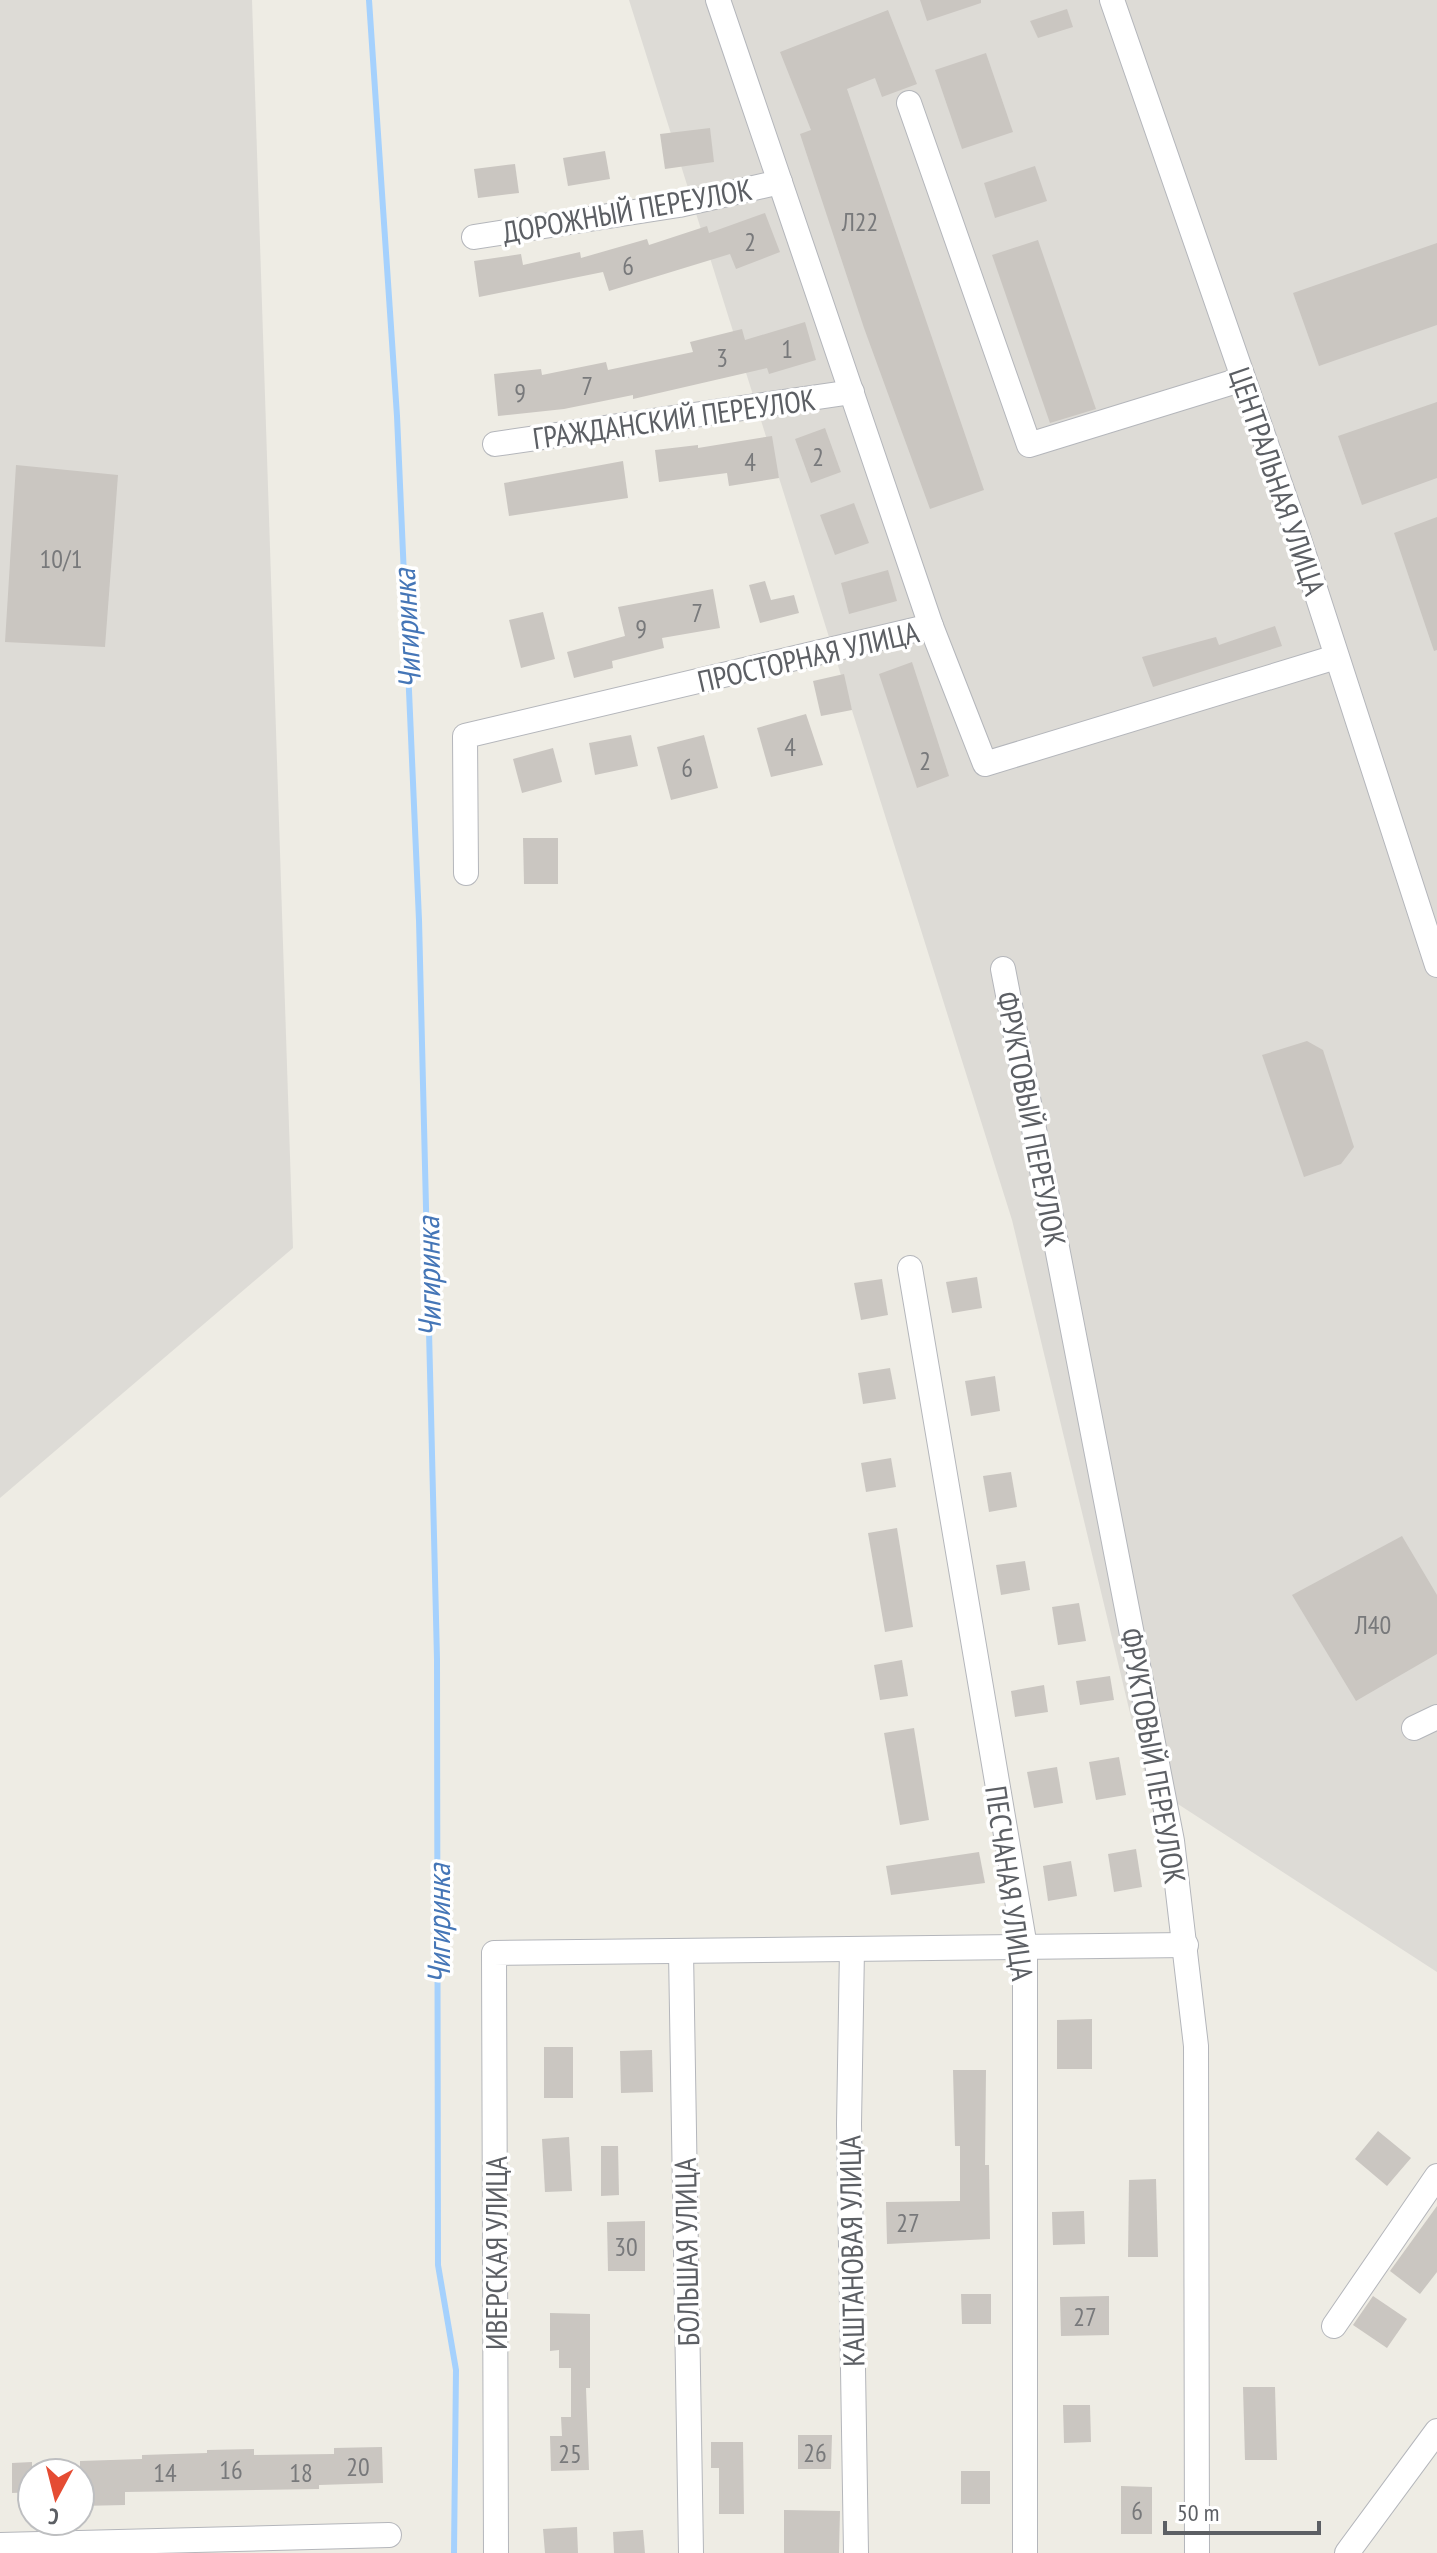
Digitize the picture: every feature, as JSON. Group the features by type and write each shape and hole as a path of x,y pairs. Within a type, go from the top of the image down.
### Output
{"street":[{"path":"718,0 931,626"},
{"name":"ЦЕНТРАЛЬНАЯ УЛИЦА","path":"1112,0 1243,379 1437,965"},
{"path":"909,103 1029,445 1243,379"},
{"name":"ДОРОЖНЫЙ ПЕРЕУЛОК","path":"474,237 679,205 780,182"},
{"name":"ГРАЖДАНСКИЙ ПЕРЕУЛОК","path":"495,444 852,392"},
{"name":"ПРОСТОРНАЯ УЛИЦА","path":"466,873 465,736 931,626 985,764 1336,657"},
{"name":"ФРУКТОВЫЙ ПЕРЕУЛОК","path":"1003,969 1172,1841 1186,1945 1196,2046 1197,2553"},
{"name":"ПЕСЧАНАЯ УЛИЦА","path":"910,1268 1025,1947 1025,2553"},
{"path":"1414,1728 1437,1717"},
{"path":"681,1951 1186,1945"},
{"name":"КАШТАНОВАЯ УЛИЦА","path":"852,1949 849,2124 856,2553"},
{"name":"ИВЕРСКАЯ УЛИЦА","path":"496,2553 494,1953 681,1951"},
{"name":"БОЛЬШАЯ УЛИЦА","path":"681,1951 691,2553"},
{"path":"1334,2326 1437,2176"},
{"path":"1347,2553 1437,2431"},
{"path":"0,2545 389,2535"}],"shaded area":[{"path":"0,0 252,0 293,1248 0,1498"},
{"path":"629,0 1437,0 1437,1972 1147,1784 1012,1220"}],"building":[{"path":"920,0 981,0 981,3 927,21"},
{"path":"1067,9 1073,27 1038,38 1030,21"},
{"path":"888,10 917,84 882,97 875,78 847,89 984,490 930,509 864,328 800,134 811,130 780,52"},
{"path":"986,53 1013,132 962,149 935,70"},
{"path":"710,128 714,162 665,169 660,134"},
{"path":"605,151 610,179 568,186 563,158"},
{"path":"515,164 519,193 478,198 474,169"},
{"path":"1035,166 1047,201 995,218 984,183"},
{"path":"765,213 780,252 736,269 730,254 609,291 603,272 479,297 474,261 521,254 523,265 580,252 581,258 647,239 649,245 707,226 709,233"},
{"path":"1038,240 1096,409 1050,423 992,255"},
{"path":"1437,243 1437,325 1319,366 1293,293"},
{"path":"805,322 816,360 769,374 767,368 633,399 633,395 564,409 498,416 494,374 541,369 542,375 606,362 608,370 693,352 690,342 742,329 745,340"},
{"path":"1437,402 1437,478 1362,505 1338,436"},
{"path":"825,428 841,472 811,483 795,439"},
{"path":"772,436 779,478 729,486 727,473 659,482 655,450 698,445 698,448"},
{"path":"623,461 628,498 509,516 504,483"},
{"path":"16,465 118,475 105,647 5,642"},
{"path":"854,503 869,543 835,555 820,515"},
{"path":"1437,517 1437,650 1434,651 1394,533"},
{"path":"888,570 897,601 849,614 841,583"},
{"path":"765,581 771,600 794,595 799,613 760,623 749,585"},
{"path":"713,589 720,628 662,638 664,648 612,661 613,668 574,678 567,652 625,636 618,607"},
{"path":"543,612 555,659 521,668 509,620"},
{"path":"1275,626 1282,646 1153,687 1142,657 1216,637 1219,645"},
{"path":"912,662 949,776 917,788 879,674"},
{"path":"844,674 852,710 821,716 813,681"},
{"path":"806,714 823,765 771,777 757,728"},
{"path":"631,735 638,766 595,775 589,743"},
{"path":"704,735 718,788 671,800 657,747"},
{"path":"553,748 562,782 522,793 513,759"},
{"path":"523,838 558,838 558,884 524,884"},
{"path":"1307,1041 1323,1050 1354,1147 1341,1164 1304,1177 1262,1055"},
{"path":"977,1277 982,1308 952,1313 946,1282"},
{"path":"882,1279 888,1315 861,1320 854,1283"},
{"path":"890,1368 896,1399 863,1404 858,1373"},
{"path":"995,1376 1000,1411 971,1416 965,1381"},
{"path":"891,1458 896,1487 866,1492 861,1463"},
{"path":"1011,1472 1017,1507 989,1512 983,1476"},
{"path":"897,1528 913,1627 885,1632 868,1533"},
{"path":"1402,1536 1437,1595 1437,1654 1356,1701 1292,1595"},
{"path":"1025,1561 1030,1590 1001,1595 996,1565"},
{"path":"1079,1603 1086,1641 1058,1645 1052,1607"},
{"path":"902,1660 908,1696 880,1700 874,1665"},
{"path":"1110,1676 1114,1700 1080,1705 1076,1681"},
{"path":"1044,1685 1048,1712 1015,1717 1011,1691"},
{"path":"914,1728 929,1820 900,1825 884,1733"},
{"path":"1119,1757 1126,1795 1096,1800 1089,1762"},
{"path":"1057,1767 1063,1803 1034,1808 1027,1772"},
{"path":"1136,1849 1142,1887 1114,1892 1108,1854"},
{"path":"979,1852 985,1883 891,1895 886,1866"},
{"path":"1071,1861 1077,1896 1048,1901 1043,1866"},
{"path":"1092,2019 1092,2069 1057,2069 1057,2020"},
{"path":"544,2047 573,2047 573,2098 544,2098"},
{"path":"652,2050 653,2092 621,2093 620,2051"},
{"path":"953,2070 986,2070 985,2165 989,2165 990,2239 887,2244 886,2202 960,2201 960,2146 955,2146"},
{"path":"1378,2131 1411,2158 1387,2186 1355,2159"},
{"path":"569,2137 572,2191 545,2192 542,2139"},
{"path":"601,2146 618,2146 619,2195 601,2196"},
{"path":"1156,2179 1158,2257 1128,2257 1129,2180"},
{"path":"1437,2206 1437,2272 1420,2294 1390,2271"},
{"path":"1084,2211 1085,2244 1053,2245 1052,2212"},
{"path":"645,2221 645,2271 608,2271 607,2222"},
{"path":"961,2294 991,2294 991,2324 962,2324"},
{"path":"1109,2296 1109,2335 1061,2336 1060,2297"},
{"path":"1373,2296 1407,2319 1387,2348 1353,2325"},
{"path":"550,2313 590,2314 590,2388 586,2388 589,2470 551,2471 550,2436 562,2436 561,2417 571,2417 571,2368 559,2368 559,2350 550,2351"},
{"path":"1243,2387 1275,2387 1277,2460 1245,2460"},
{"path":"1063,2405 1090,2405 1091,2442 1064,2443"},
{"path":"798,2435 832,2435 831,2469 798,2469"},
{"path":"711,2442 743,2442 744,2514 719,2514 719,2468 711,2468"},
{"path":"382,2447 383,2483 319,2485 319,2489 125,2492 125,2505 96,2506 96,2460 207,2453 207,2450 254,2449 254,2455 334,2454 334,2448"},
{"path":"12,2463 16,2463 16,2493 12,2493"},
{"path":"961,2471 990,2471 990,2504 961,2504"},
{"path":"1121,2486 1152,2487 1152,2534 1121,2534"},
{"path":"784,2510 840,2511 839,2553 784,2553"},
{"path":"577,2527 578,2553 545,2553 543,2529"},
{"path":"643,2530 645,2553 614,2553 613,2532"}],"waterway":[{"name":"Чигиринка","path":"369,0 397,416 419,920 437,1659 438,2265 456,2370 454,2553"}]}
